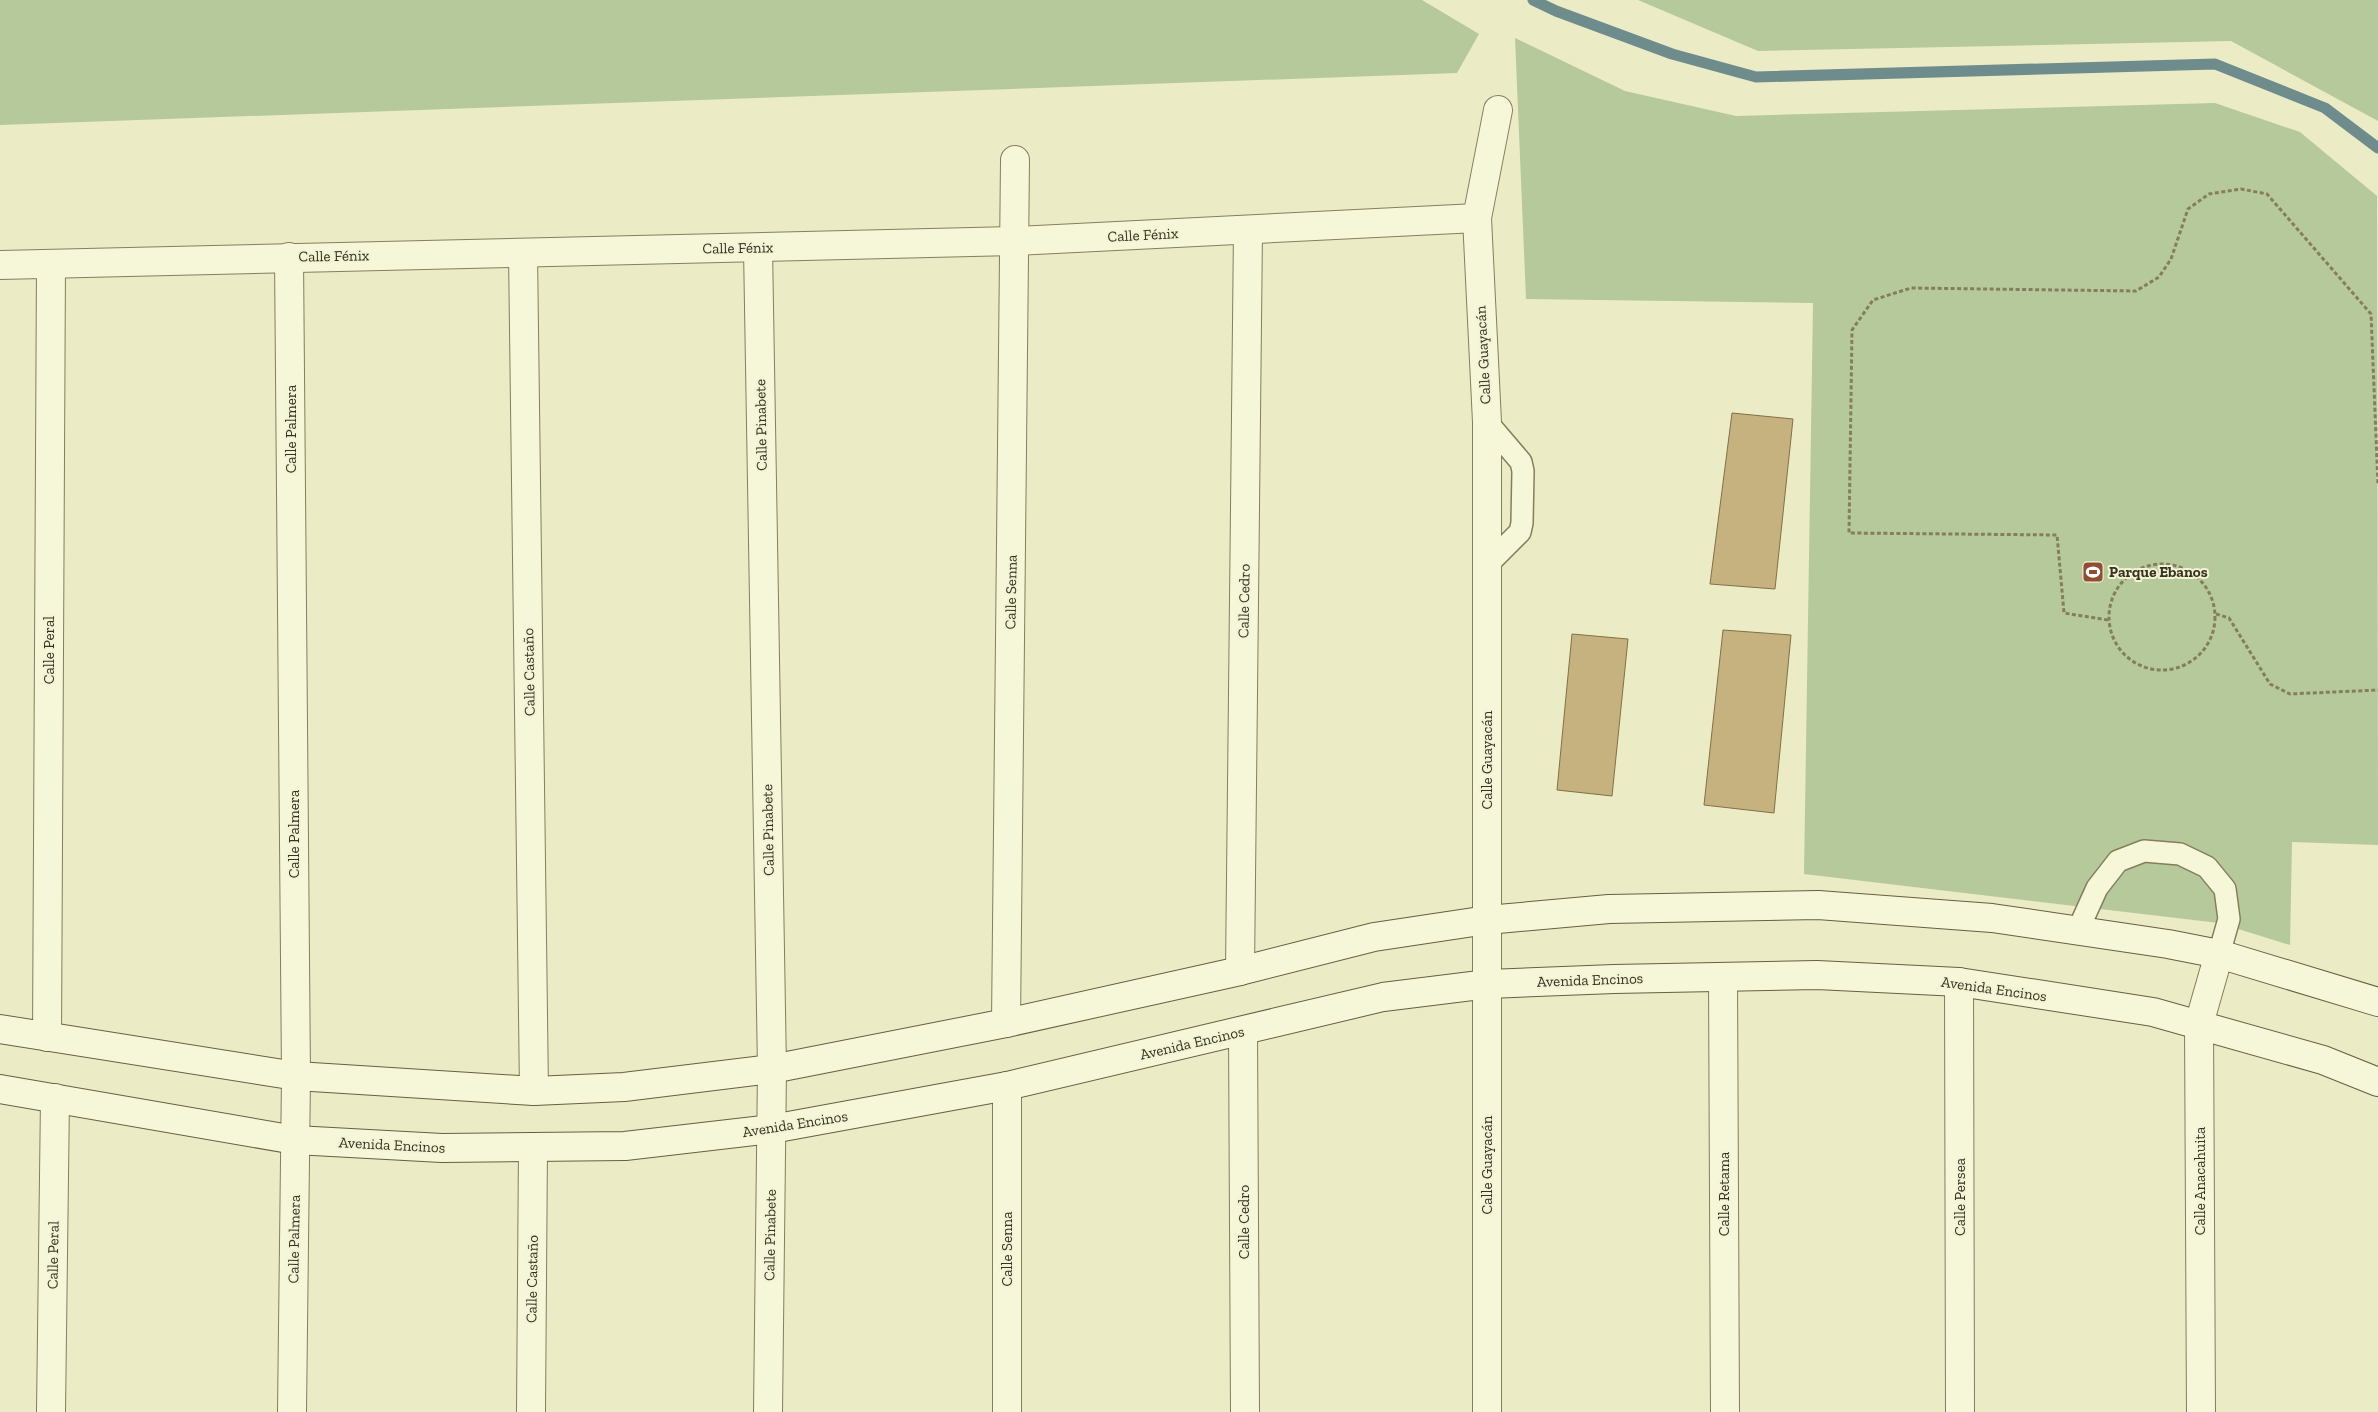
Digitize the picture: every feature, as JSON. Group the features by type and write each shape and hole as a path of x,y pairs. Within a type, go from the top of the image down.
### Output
{"street":[{"name":"Calle Guayacán","path":"1487,1412 1487,422 1476,218 1498,110"},
{"name":"Calle Senna","path":"1006,1024 1015,160"},
{"name":"Calle Fénix","path":"0,265 289,257 758,248 1014,240 1476,218"},
{"name":"Calle Cedro","path":"1240,971 1248,230"},
{"name":"Calle Pinabete","path":"758,248 772,1069 768,1412"},
{"name":"Calle Castaño","path":"523,252 534,1091"},
{"name":"Calle Palmera","path":"289,257 296,1076 292,1412"},
{"name":"Calle Peral","path":"47,1037 51,264"},
{"path":"0,1029 296,1076 534,1091 624,1087 772,1069 1006,1024 1240,971 1374,937 1487,920 1609,909 1818,905 1992,918 2078,930 2219,954 2378,1002"},
{"name":"Calle Anacahuita","path":"2201,1412 2199,1024 2219,954"},
{"name":"Avenida Encinos","path":"0,1089 295,1140 442,1148 625,1146 772,1130 1007,1086 1383,997 1488,984 1817,975 1959,982 2153,1012 2323,1060 2378,1082"},
{"name":"Calle Retama","path":"1723,977 1725,1412"},
{"name":"Calle Persea","path":"1959,982 1960,1412"},
{"name":"Calle Cedro","path":"1243,1031 1245,1412"},
{"name":"Calle Senna","path":"1007,1086 1007,1412"},
{"name":"Calle Peral","path":"51,1412 55,1098"},
{"name":"Calle Castaño","path":"531,1412 533,1147"}],"lane":[{"path":"1486,566 1520,532 1522,523 1523,471 1521,462 1487,422"},
{"path":"2078,930 2097,888 2118,861 2144,851 2180,854 2207,867 2225,889 2229,919 2219,954"}],"path":[{"path":"2108,620 2064,613 2057,534 1849,533 1852,330 1873,300 1911,288 2136,291 2159,277 2171,259 2188,209 2209,194 2241,188 2267,194 2371,314 2378,484"},
{"path":"2160,563 2177,565 2192,572 2204,584 2212,598 2216,614 2214,633 2205,649 2191,662 2174,670 2155,670 2137,665 2122,654 2113,638 2108,620 2111,602 2118,586 2129,574 2144,566 2160,563"},
{"path":"2216,614 2229,618 2270,684 2290,694 2378,690"}],"green space":[{"path":"0,0 1422,0 1479,34 1457,73 0,125"},
{"path":"1638,0 2378,0 2378,121 2231,41 1758,51"},
{"name":"Parque Ebanos","path":"1515,38 1625,91 1736,116 2215,103 2300,132 2377,196 2378,845 2292,842 2290,945 2219,923 1804,874 1813,303 1526,299"}],"building":[{"path":"1732,413 1793,419 1775,589 1710,584"},
{"path":"1723,630 1791,635 1774,813 1704,805"},
{"path":"1572,634 1628,639 1612,796 1557,790"}],"waterway":[{"path":"1533,0 1556,11 1672,54 1756,77 2215,64 2325,108 2378,148"}],"place":[{"name":"Parque Ebanos","path":"2093,572"}]}
